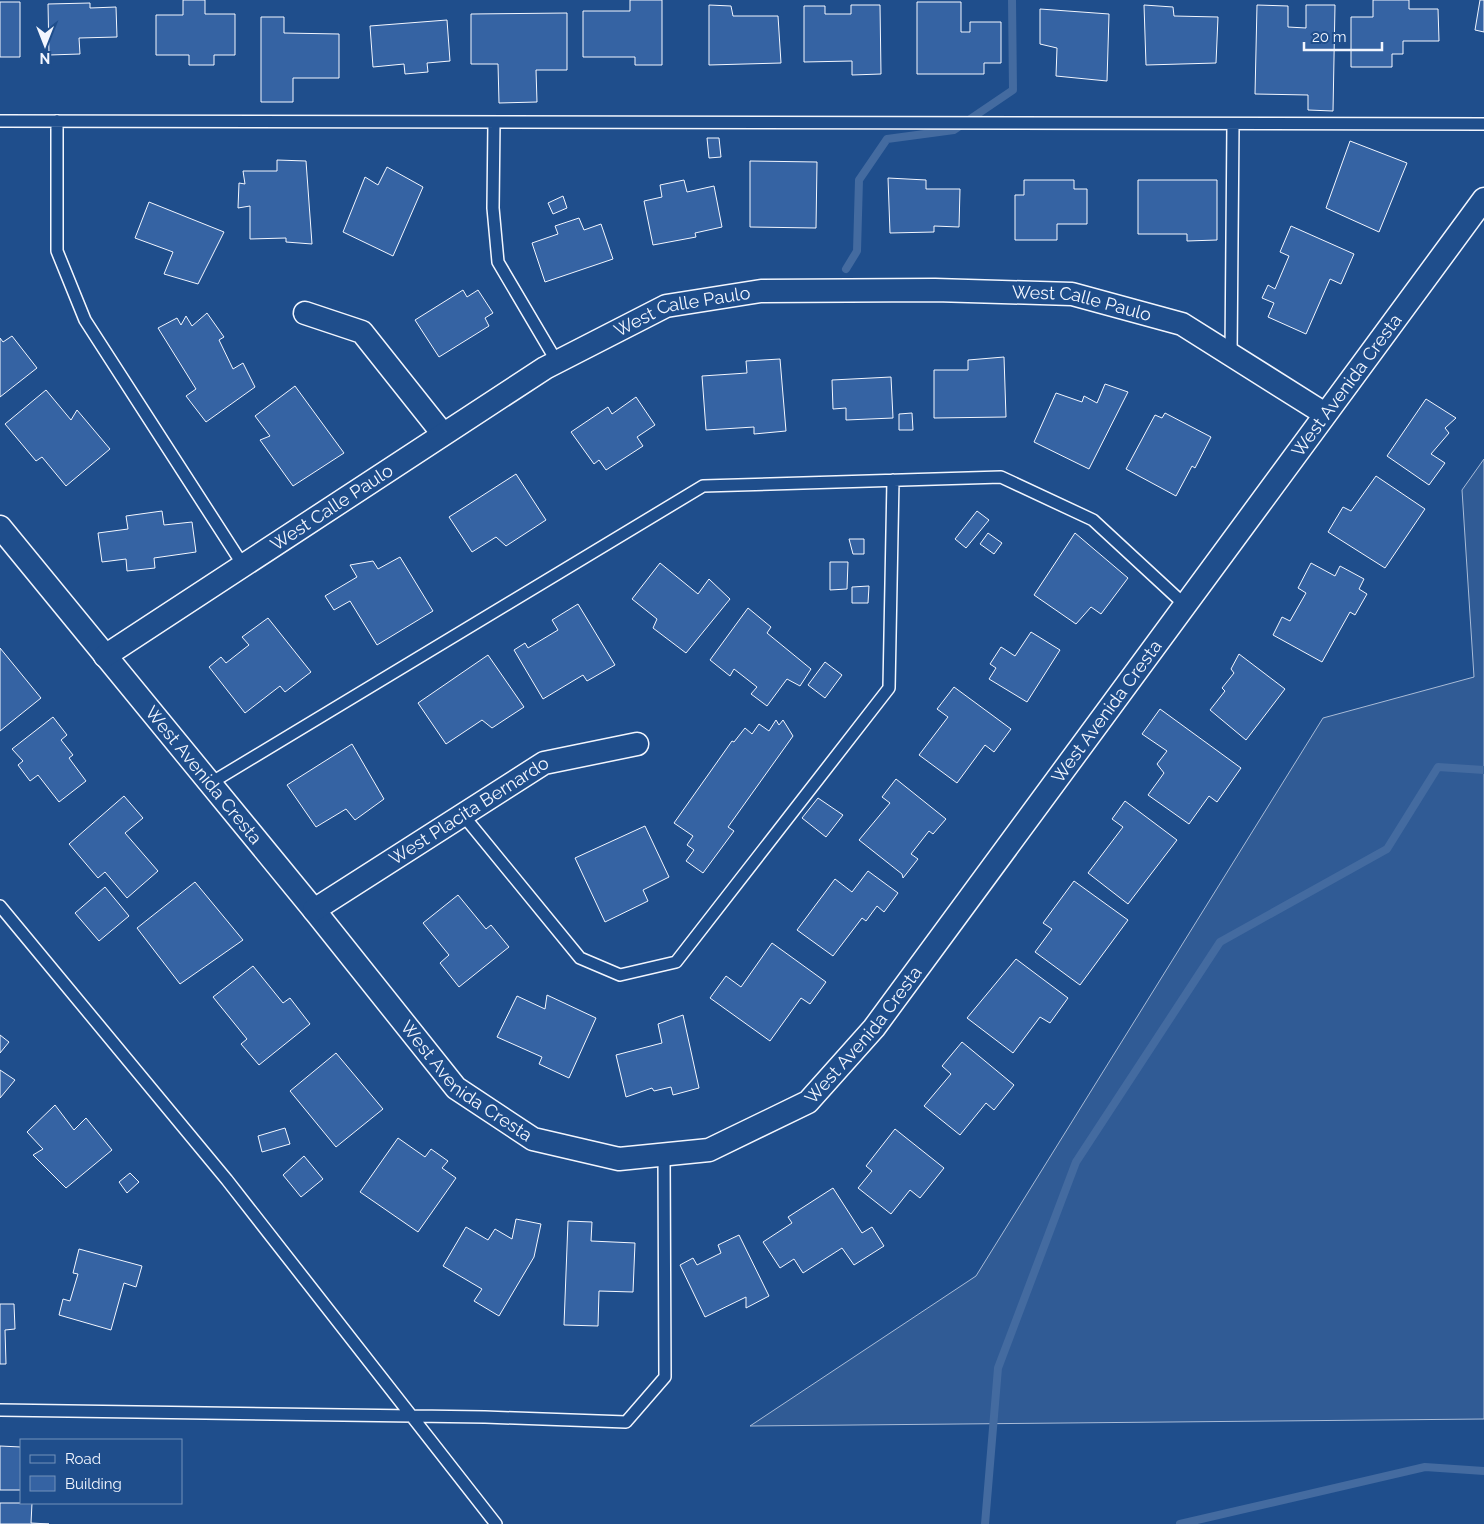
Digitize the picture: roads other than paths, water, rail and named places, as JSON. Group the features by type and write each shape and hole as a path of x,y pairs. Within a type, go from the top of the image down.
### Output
{"street":[{"name":"West Avenida Cresta","path":"0,527 314,910 456,1088 533,1139 619,1159 709,1150 808,1102 874,1028 1484,199"},
{"name":"West Calle Paulo","path":"104,656 443,434 557,362 666,306 770,290 935,290 1072,294 1182,324 1325,414"},
{"path":"305,313 362,332 443,434"},
{"name":"West Placita Bernardo","path":"314,910 544,763 638,744"}],"lane":[{"path":"0,121 1484,124"},
{"path":"57,121 57,251 85,320 243,565"},
{"path":"494,122 493,208 498,262 557,362"},
{"path":"1231,355 1233,124"},
{"path":"209,784 704,486 1001,477 1093,520 1184,605"},
{"path":"463,815 580,958 620,975 676,962 889,688 893,480"},
{"path":"0,906 227,1180 496,1524"},
{"path":"0,1410 486,1417 626,1422 665,1377 664,1155"}],"waterway":[{"path":"846,269 857,251 859,180 887,139 954,130 1013,90 1012,0"},
{"path":"985,1524 998,1368 1076,1162 1220,942 1387,849 1438,767 1484,770"},
{"path":"1180,1524 1425,1467 1484,1471"}]}
